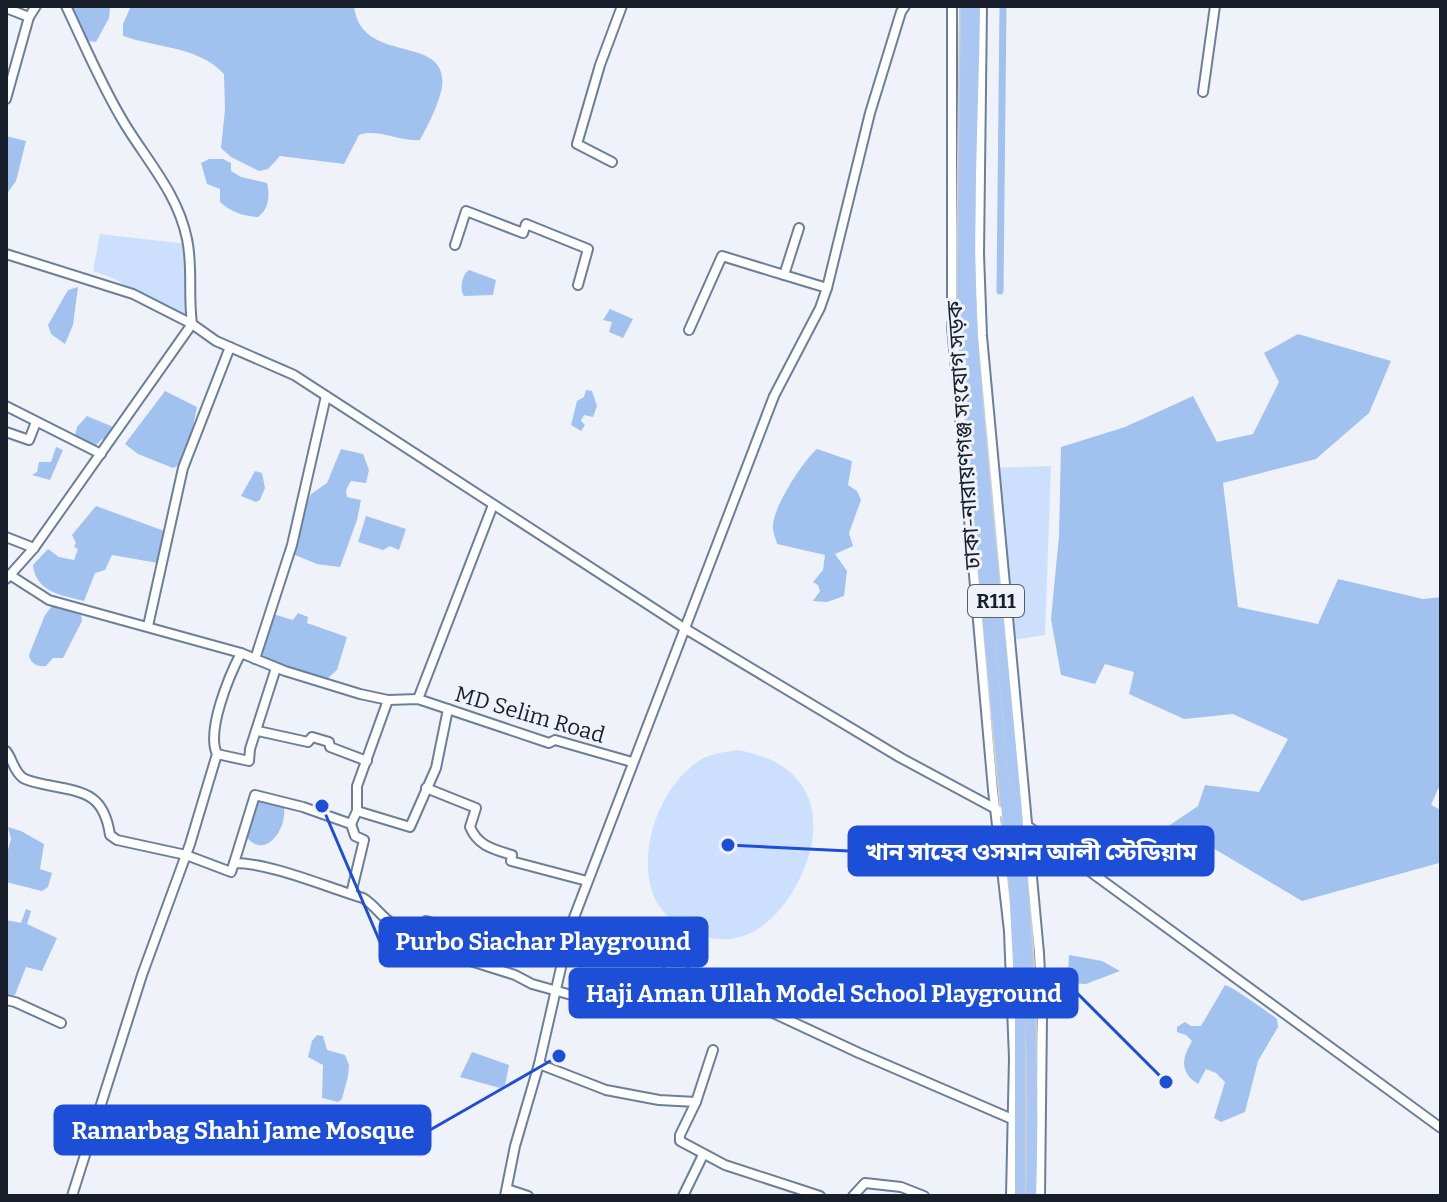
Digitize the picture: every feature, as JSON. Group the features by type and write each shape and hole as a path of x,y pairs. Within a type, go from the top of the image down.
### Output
{"main road":[{"name":"ঢাকা-নারায়ণগঞ্জ সংযোগ সড়ক","path":"966,6 962,312 1014,885 1020,1003 1020,1196"},
{"name":"ঢাকা-নারায়ণগঞ্জ সংযোগ সড়ক","path":"975,6 972,325 989,542 1022,824 1033,1043 1031,1196"}],"street":[{"path":"6,99 29,17 36,6"},
{"path":"66,6 125,125 161,176 177,209 187,237 192,273 189,300 192,324 34,548 8,577 49,600 241,653 276,668 340,688 388,700 418,699 493,505"},
{"path":"612,162 577,144 600,65 622,6"},
{"path":"528,1196 506,1193 570,928 774,396 820,308 870,113 905,6"},
{"path":"952,6 952,326 1012,989 1011,1196"},
{"path":"982,6 979,240 982,336 1022,824 1039,953 1042,1016 1040,1196"},
{"path":"1203,92 1215,6"},
{"path":"6,8 29,17"},
{"path":"455,245 466,211 523,233 526,224 588,249 578,285"},
{"path":"784,275 799,228"},
{"path":"6,254 133,294 192,324 216,341 294,375 684,628 901,758 1007,815"},
{"path":"689,330 722,256 827,288"},
{"path":"148,626 183,468 230,347"},
{"path":"255,659 292,545 326,396"},
{"path":"6,406 101,454"},
{"path":"6,432 29,440 36,422"},
{"path":"6,537 34,548"},
{"path":"72,1196 145,964 186,855 217,754 213,746 214,730 231,673 241,653"},
{"path":"217,754 249,761 276,668"},
{"name":"MD Selim Road","path":"418,699 549,743 555,740 632,762"},
{"path":"351,894 364,840 355,836 351,824 357,811 357,786 388,700"},
{"path":"357,811 410,827 436,768 448,709"},
{"path":"258,731 308,742 312,737 367,761"},
{"path":"6,751 23,778 67,788 99,802 107,814 110,835 117,840 186,855 231,872 255,795 351,824"},
{"path":"426,788 476,808 470,827 475,840 512,855 511,861 587,881"},
{"path":"1022,824 1441,1128"},
{"path":"234,863 250,863 351,894 377,906 394,924 418,930 426,921 444,924 455,929 457,954 461,958 593,1001"},
{"path":"570,928 653,957 859,1053 1012,1119"},
{"path":"6,1000 61,1023"},
{"path":"713,1050 696,1102 679,1138 703,1155 725,1165 820,1196"},
{"path":"539,1064 606,1090 659,1100 696,1102"},
{"path":"683,1196 703,1155"},
{"path":"853,1196 865,1183 901,1187 924,1196"}],"shaded area":[{"path":"71,6 107,6 110,9 109,18 96,42 88,41"},
{"path":"131,6 354,6 360,25 372,37 432,60 441,70 441,94 420,140 366,133 359,135 344,164 280,156 268,169 259,171 231,157 221,148 225,110 224,74 214,65 190,53 123,36 123,24"},
{"path":"6,136 26,141 16,181 6,195"},
{"path":"209,159 223,159 231,163 231,171 241,177 267,183 268,202 262,214 258,217 242,214 220,202 220,189 207,184 201,163"},
{"path":"100,234 188,244 191,319 158,307 115,279 93,271"},
{"path":"469,270 496,280 493,295 464,296 462,282"},
{"path":"78,287 73,325 65,344 51,334 48,325 68,290"},
{"path":"610,309 633,319 623,338 609,332 612,322 603,320"},
{"path":"1298,334 1391,361 1369,413 1316,459 1223,483 1238,607 1318,624 1338,579 1423,599 1441,597 1441,782 1431,805 1441,810 1439,863 1302,901 1213,848 1167,827 1198,806 1205,785 1259,792 1288,739 1233,714 1184,719 1129,694 1134,672 1105,664 1095,684 1061,675 1051,619 1059,536 1061,447 1125,427 1193,396 1217,442 1253,434 1279,382 1264,353"},
{"path":"586,390 592,391 597,406 593,417 584,415 581,421 585,425 581,431 571,425 577,401 584,397"},
{"path":"165,391 197,407 190,441 181,464 173,468 138,454 125,444"},
{"path":"87,416 113,427 106,441 102,439 95,446 75,436 77,427"},
{"path":"56,447 63,450 50,480 32,475 37,472 39,462 51,462"},
{"path":"341,449 363,454 369,470 366,483 351,481 346,490 347,497 361,500 340,567 317,564 295,555 295,538 300,517 311,494 327,483"},
{"path":"817,449 852,461 848,485 857,491 861,500 849,533 853,546 835,554 847,571 844,596 827,602 813,601 820,591 813,582 823,570 825,555 777,544 773,527 784,496 797,473"},
{"path":"1051,466 1045,635 1000,642 984,468"},
{"path":"255,471 262,473 265,488 256,502 241,496"},
{"path":"96,506 167,532 158,563 112,555 105,570 95,573 84,601 51,591 39,582 33,565 48,549 59,557 74,560 78,549 74,547 76,543 72,535"},
{"path":"366,516 406,529 399,550 390,546 383,550 358,542"},
{"path":"52,606 81,615 82,621 63,658 53,658 46,666 40,666 33,663 29,655 45,615"},
{"path":"298,613 308,617 307,623 347,637 337,670 327,679 277,664 259,652 273,614 293,620"},
{"path":"737,750 781,765 796,778 812,811 813,831 801,876 782,907 757,929 742,936 709,938 683,927 661,908 651,888 648,853 657,816 675,783 702,759"},
{"path":"260,799 284,808 284,817 273,840 260,845 246,836 256,802"},
{"path":"8,827 44,844 40,869 52,873 48,887 42,891 6,882 6,857 11,839"},
{"path":"26,909 31,911 27,924 57,938 42,971 26,967 15,995 6,997 6,920 21,923"},
{"path":"1069,955 1102,961 1120,971 1086,984 1071,983 1068,976"},
{"path":"1225,985 1277,1019 1278,1027 1258,1061 1245,1112 1221,1122 1214,1118 1225,1082 1206,1069 1198,1084 1188,1075 1184,1059 1192,1041 1177,1032 1177,1027 1185,1022 1191,1026 1201,1026"},
{"path":"317,1035 323,1036 327,1050 345,1055 349,1065 342,1099 338,1102 322,1098 323,1065 308,1057"},
{"path":"472,1052 509,1065 505,1085 500,1088 460,1077"}],"waterway":[{"path":"1000,291 1003,6"}],"place":[{"name":"Purbo Siachar Playground","path":"322,806"},
{"name":"খান সাহেব ওসমান আলী স্টেডিয়াম","path":"728,845"},
{"name":"Ramarbag Shahi Jame Mosque","path":"559,1056"},
{"name":"Haji Aman Ullah Model School Playground","path":"1166,1082"}]}
